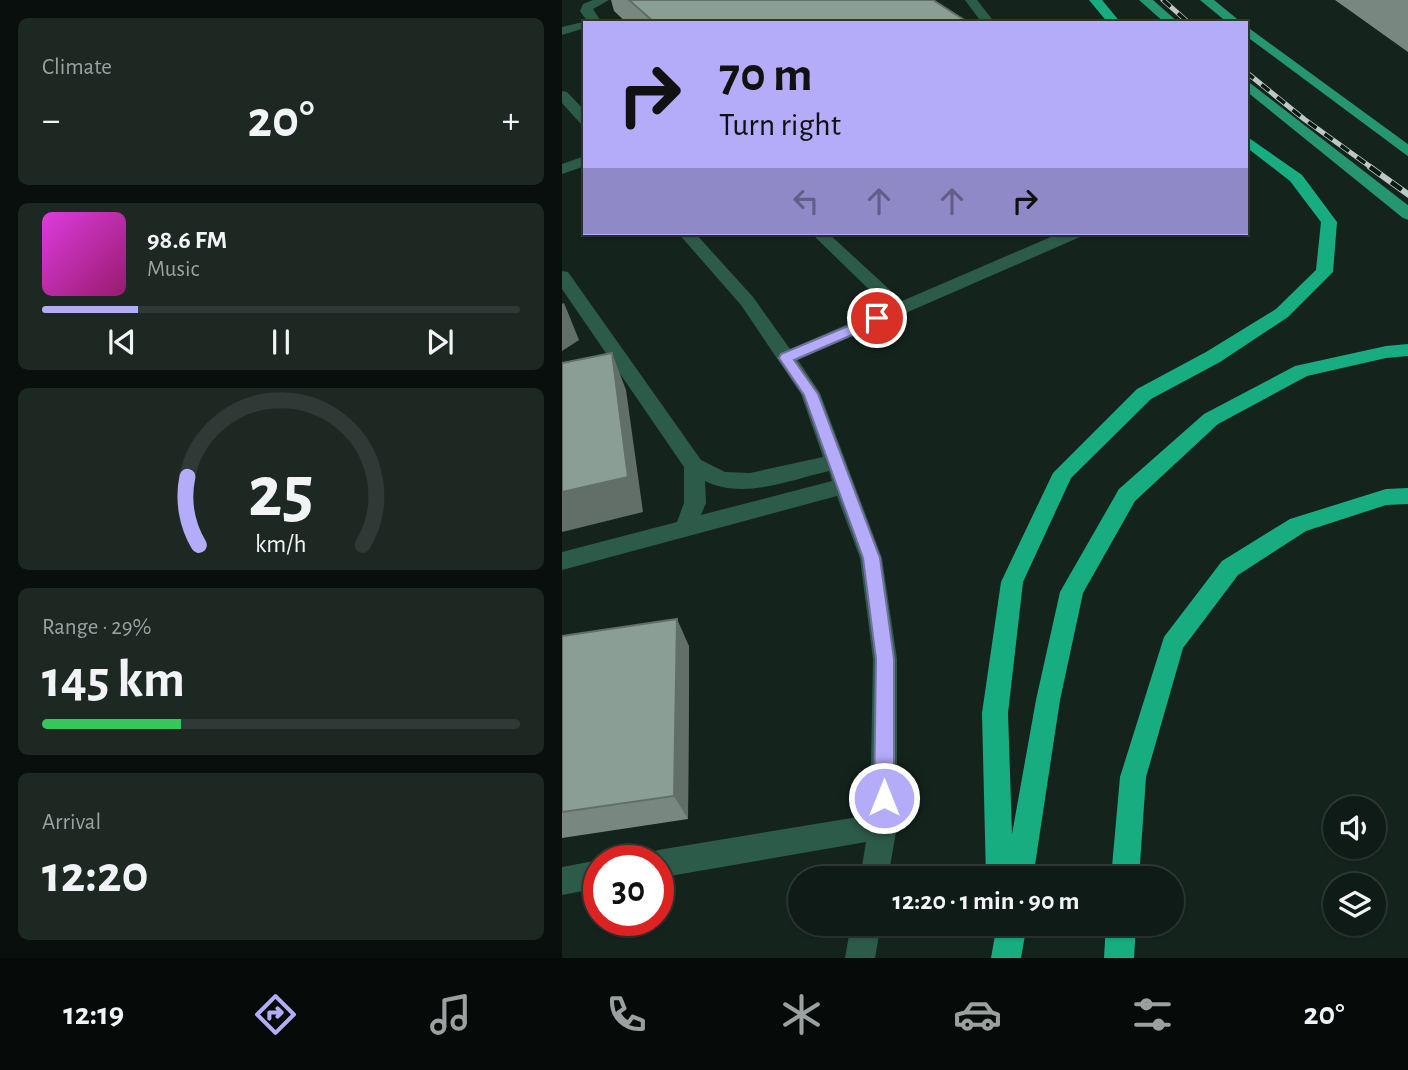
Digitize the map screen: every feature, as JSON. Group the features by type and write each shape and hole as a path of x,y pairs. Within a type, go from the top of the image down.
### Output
{"highway":[{"path":"1095,0 1113,21"},
{"path":"1000,866 995,713 1012,582 1063,473 1144,394 1213,356 1282,313 1324,272 1329,222 1296,178 1248,142"},
{"path":"1021,866 1047,700 1072,592 1127,495 1211,419 1302,371 1386,352 1408,350"},
{"path":"1126,866 1133,777 1172,644 1230,568 1298,525 1386,496 1408,496"},
{"path":"1002,936 1004,958"},
{"path":"1004,958 1009,936"},
{"path":"1118,958 1120,936"}],"main road":[{"path":"1145,0 1171,21"},
{"path":"1206,0 1233,21"},
{"path":"1248,32 1408,153"},
{"path":"1248,86 1408,215"}],"street":[{"path":"590,21 587,8 603,0"},
{"path":"971,0 987,21"},
{"path":"562,31 583,25"},
{"path":"562,95 583,118"},
{"path":"562,169 583,162"},
{"path":"688,235 747,301 810,394 871,558 885,659 883,826 876,866"},
{"path":"821,235 900,309"},
{"path":"786,358 1069,235"},
{"path":"562,276 694,466 722,480 750,481 836,462"},
{"path":"686,528 695,503 694,466"},
{"path":"562,561 845,486"},
{"path":"674,861 883,826"},
{"path":"562,880 583,877"},
{"path":"860,958 864,936"}],"building":[{"path":"629,0 933,0 966,21 653,21"},
{"path":"612,353 628,477 562,492 562,363"},
{"path":"677,619 674,796 562,812 562,636"}],"railway":[{"path":"1163,0 1187,21"},
{"path":"1248,74 1304,119 1372,168"},
{"path":"1370,167 1409,195"}],"route":[{"path":"877,318 786,358 810,394 871,558 885,659 884,798"}]}
